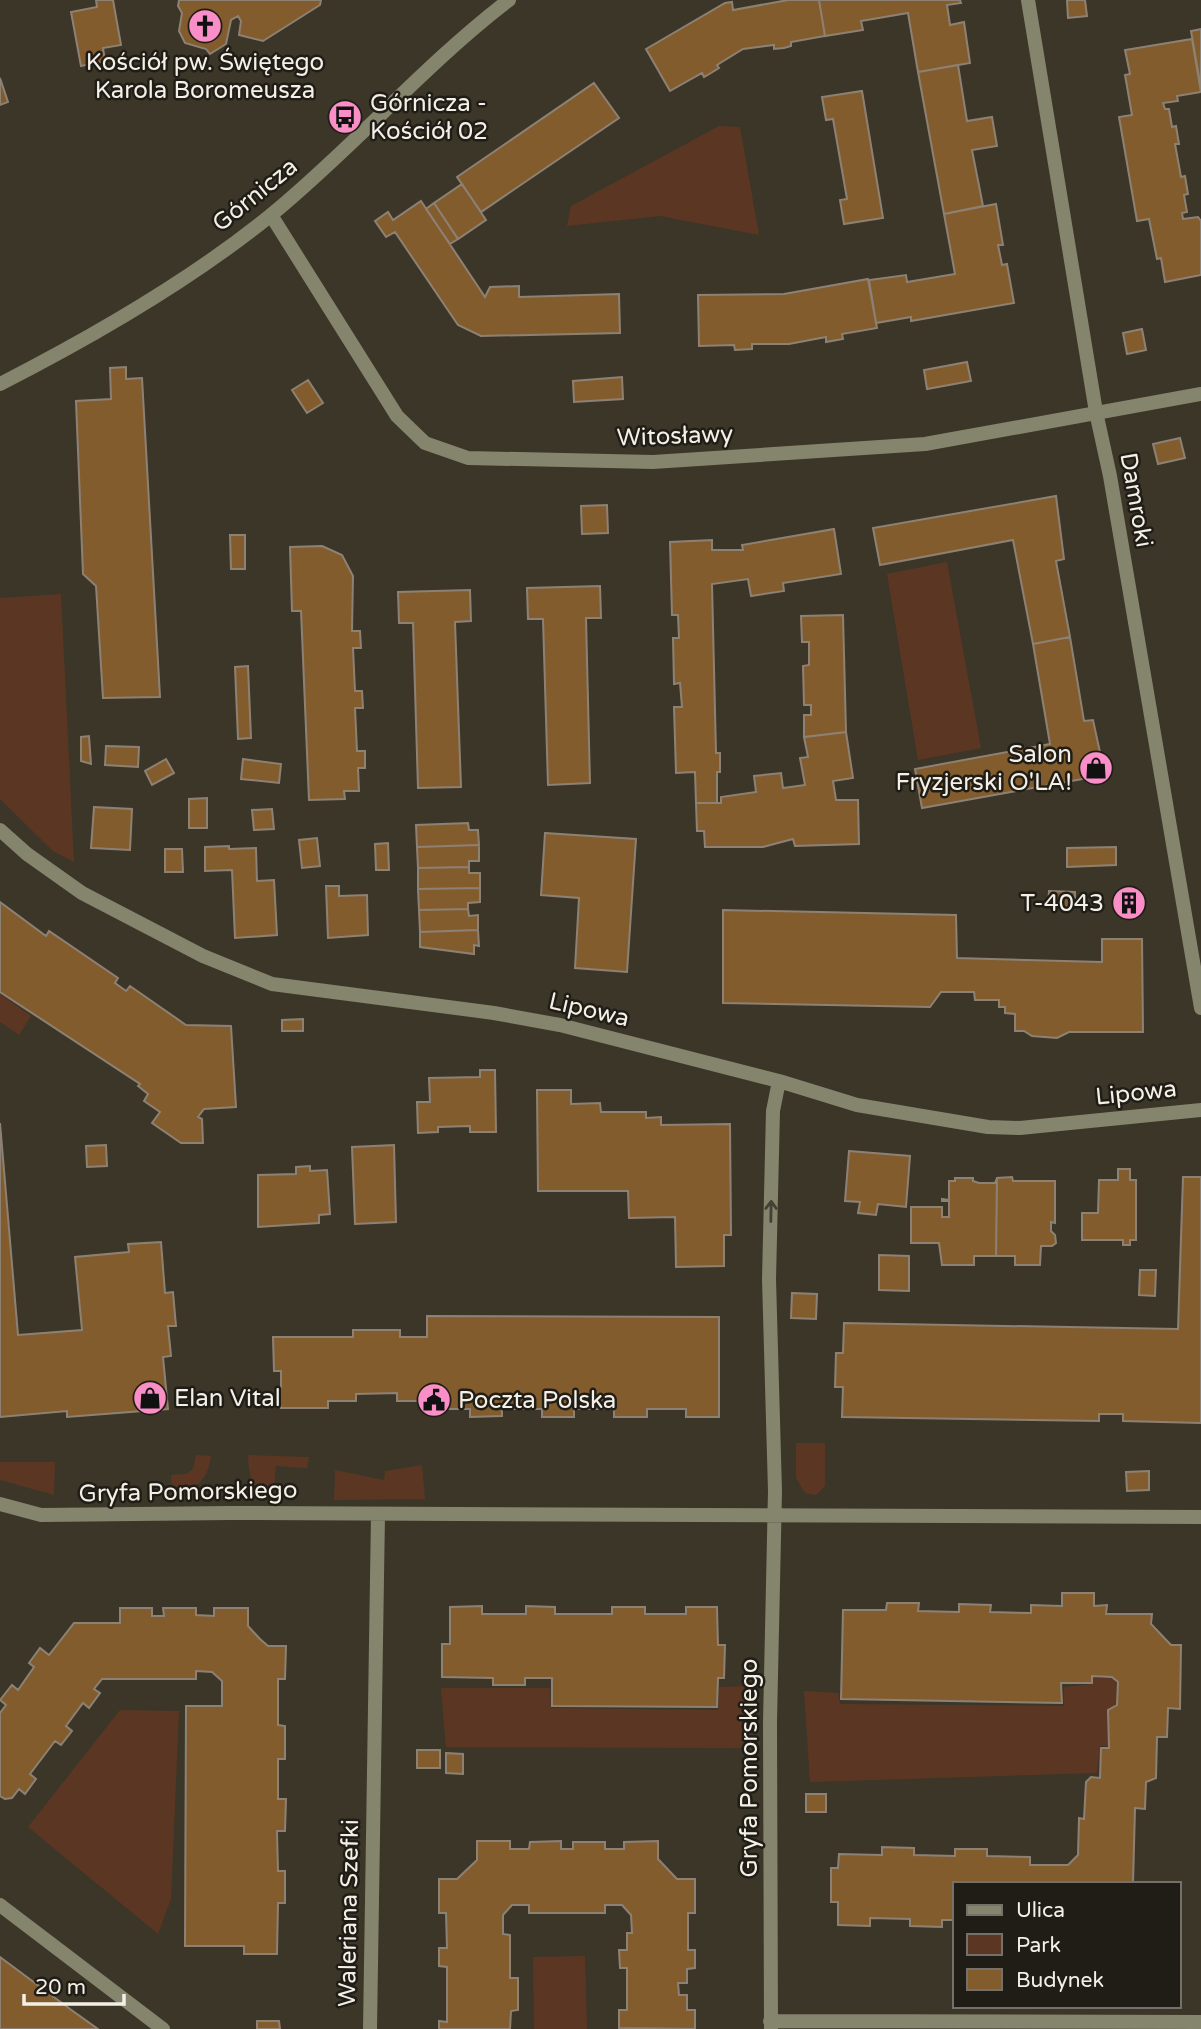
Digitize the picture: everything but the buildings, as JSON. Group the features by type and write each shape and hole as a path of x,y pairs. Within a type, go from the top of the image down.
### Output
{"street":[{"name":"Górnicza","path":"0,384 48,359 167,287 271,215 509,0"},
{"name":"Damroki","path":"1028,0 1096,412 1110,476 1201,1008"},
{"name":"Witosławy","path":"271,215 397,416 425,443 468,458 662,462 925,444 1201,394"},
{"name":"Lipowa","path":"0,830 27,854 82,893 202,956 272,984 494,1013 560,1025 779,1081 857,1104 988,1127 1020,1128 1201,1110"},
{"name":"Gryfa Pomorskiego","path":"779,1081 773,1111 769,1279 774,1516 770,1722 771,2025 1201,2022"},
{"name":"Gryfa Pomorskiego","path":"0,1504 41,1515 1201,1517"},
{"name":"Waleriana Szefki","path":"370,2029 378,1514"},
{"path":"0,1905 163,2029"}],"green space":[{"path":"719,126 740,127 759,235 660,216 567,226 571,206"},
{"path":"947,562 981,748 918,760 887,574"},
{"path":"61,594 74,862 53,851 0,799 0,598"},
{"path":"0,994 31,1016 19,1035 0,1022"},
{"path":"796,1443 825,1443 825,1486 816,1495 805,1493 796,1478"},
{"path":"196,1455 211,1456 207,1472 194,1486 172,1492 171,1475 186,1474 193,1469"},
{"path":"248,1455 309,1457 307,1468 276,1466 273,1496 256,1487 249,1470"},
{"path":"0,1462 55,1462 54,1495 0,1480"},
{"path":"422,1465 425,1499 334,1500 335,1470 384,1480 385,1471"},
{"path":"1093,1677 1112,1678 1117,1683 1117,1704 1108,1709 1108,1746 1100,1746 1097,1773 810,1782 804,1691 838,1693 840,1704 1064,1706 1064,1687 1092,1684"},
{"path":"745,1686 746,1748 446,1747 441,1688 550,1688 551,1708 718,1710 719,1687"},
{"path":"120,1710 179,1711 171,1899 158,1934 28,1827"},
{"path":"585,1956 587,2029 534,2029 533,1957"}],"place":[{"name":"Kościół pw. Świętego Karola Boromeusza","path":"205,26"},
{"name":"Górnicza - Kościół 02","path":"345,117"},
{"name":"Salon Fryzjerski O'LA!","path":"1096,768"},
{"name":"T-4043","path":"1129,903"},
{"name":"Elan Vital","path":"150,1398"},
{"name":"Poczta Polska","path":"434,1400"}]}
